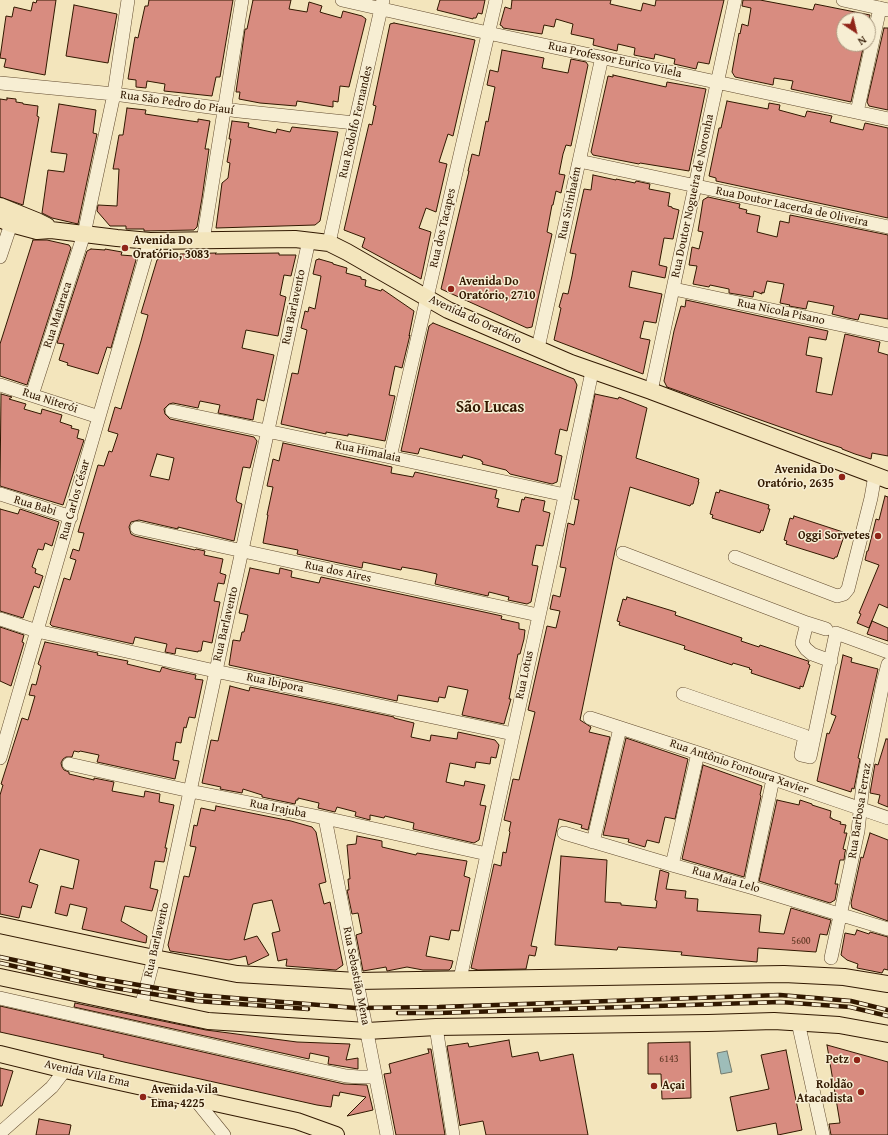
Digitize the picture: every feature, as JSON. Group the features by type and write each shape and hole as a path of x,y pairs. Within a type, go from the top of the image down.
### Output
{"main road":[{"name":"Avenida do Oratório","path":"0,206 37,221 51,230"},
{"name":"Avenida do Oratório","path":"6,222 37,231 51,230 150,241 275,239 309,240 329,244 347,252 448,310 592,372 651,392 881,477"},
{"path":"0,925 154,958 238,974 357,981 784,974 844,977 888,984"},
{"path":"0,977 208,1021 367,1031 436,1027 708,1024 774,1021 839,1025 888,1034"},
{"name":"Avenida Vila Ema","path":"0,1054 65,1070 297,1121 336,1135"}],"street":[{"name":"Rua Mataraca","path":"32,395 84,234 114,94 128,0"},
{"path":"203,241 242,0"},
{"name":"Rua Professor Eurico Vilela","path":"342,0 382,5 488,33 888,119"},
{"name":"Rua dos Tacapes","path":"390,456 496,0"},
{"name":"Rua Doutor Nogueira de Noronha","path":"651,392 735,0"},
{"path":"843,0 884,9 857,112"},
{"name":"Rua Rodolfo Fernandes","path":"329,244 382,5"},
{"name":"Rua Sirinhaém","path":"538,348 602,57"},
{"name":"Rua São Pedro do Piauí","path":"0,83 114,94 224,109 355,123"},
{"name":"Rua Doutor Lacerda de Oliveira","path":"579,161 888,227"},
{"path":"0,257 6,222"},
{"name":"Rua Barlavento","path":"141,1007 154,958 309,240"},
{"name":"Rua Carlos César","path":"0,758 4,730 37,631 150,241"},
{"name":"Rua Nicola Pisano","path":"674,288 888,335"},
{"name":"Rua Lotus","path":"460,979 592,372"},
{"name":"Rua Niterói","path":"0,385 99,417"},
{"name":"Rua Himalaia","path":"172,411 390,456 565,495"},
{"path":"735,557 837,596 844,594 848,589 871,498 881,477"},
{"name":"Rua Babi","path":"0,494 71,517"},
{"name":"Rua dos Aires","path":"137,528 538,616"},
{"path":"623,553 826,629"},
{"name":"Rua Ibipora","path":"0,619 37,631 513,734"},
{"path":"808,622 802,643 812,654 831,661"},
{"path":"683,694 806,736 801,755 810,758 836,633 888,652"},
{"name":"Rua Barbosa Ferraz","path":"831,958 858,831 864,783 888,664"},
{"name":"Rua Antônio Fontoura Xavier","path":"590,718 698,752 888,818"},
{"path":"593,842 620,728"},
{"path":"672,865 698,752"},
{"name":"Rua Irajuba","path":"69,764 190,792 325,818 487,854"},
{"path":"750,887 773,779"},
{"name":"Rua Sebastião Mena","path":"325,818 387,1135"},
{"name":"Rua Maia Lelo","path":"564,833 888,929"},
{"path":"0,998 346,1076 376,1077"},
{"path":"798,1022 823,1135"},
{"path":"436,1027 453,1135"},
{"path":"0,1133 52,1086 65,1070"},
{"path":"194,1098 224,1135"}],"water":[{"path":"727,1051 732,1072 721,1074 717,1053"}],"building":[{"path":"37,0 56,0 45,75 4,67 6,59 0,58 6,16 12,17 14,7 31,11 33,2 36,3"},
{"path":"149,0 233,0 220,77 216,77 212,96 164,91 165,84 147,81 146,88 136,87 136,80 128,79 135,37 138,38 145,6 148,6"},
{"path":"253,0 291,0 289,9 307,12 309,2 322,6 320,12 323,13 341,18 343,11 362,16 366,19 349,87 340,86 338,102 333,101 333,107 297,101 296,106 260,103 239,99 240,92 236,92 245,29 247,29"},
{"path":"440,0 485,0 482,14 478,13 476,18 473,19 437,10"},
{"path":"512,0 611,0 610,4 641,11 643,3 655,6 656,0 724,0 709,64 698,62 696,69 674,64 675,59 655,54 654,59 634,55 635,48 618,44 617,51 593,45 594,39 571,34 573,24 556,19 554,27 544,25 542,34 503,28 500,25 505,7 511,9"},
{"path":"743,0 760,0 813,10 815,4 855,12 836,12 836,52 862,52 851,102 791,89 793,81 774,78 773,85 735,77 732,72 739,33 740,34 742,24 748,26 751,8 742,6"},
{"path":"74,5 117,14 108,63 66,56"},
{"path":"394,23 475,40 453,136 448,134 439,162 447,164 436,212 426,208 419,228 431,232 421,279 362,247 365,238 344,230 369,124 372,125 376,106 373,105 390,24"},
{"path":"884,28 888,28 888,110 869,106 867,102"},
{"path":"502,50 544,58 542,68 568,73 571,59 586,62 588,65 571,146 566,145 563,154 559,174 565,175 561,193 556,191 552,205 547,232 552,234 532,327 527,328 441,289 472,154 479,156 486,121 488,122 495,87 487,85 490,70 498,72"},
{"path":"613,75 666,87 667,82 706,89 689,171 639,164 593,155 591,152 608,76 613,77"},
{"path":"7,98 16,99 16,102 23,104 38,106 37,116 39,117 23,205 0,197 0,99 7,100"},
{"path":"727,101 768,109 769,103 780,105 779,110 805,117 807,111 832,116 830,122 863,130 865,123 888,128 888,218 716,181 716,178 709,176 719,128 721,128"},
{"path":"59,104 96,110 93,133 97,134 78,224 52,218 42,213 48,170 64,172 67,154 51,152"},
{"path":"127,108 146,110 145,114 198,122 198,119 210,121 205,149 209,149 202,198 197,227 194,230 144,231 144,229 126,229 126,226 110,226 97,211 98,205 117,206 119,169 113,169 119,135 123,135"},
{"path":"232,121 249,123 248,127 276,133 277,129 290,132 292,127 338,132 320,221 315,225 216,228 222,183 228,178 230,163 227,162"},
{"path":"593,175 635,183 636,181 650,184 649,189 670,193 668,206 679,210 673,239 664,238 659,265 667,267 665,278 632,271 629,287 662,294 656,323 644,321 640,338 650,340 643,374 554,340 561,308 559,307 563,293 568,294 572,276 576,254 570,253 584,189 591,190"},
{"path":"708,197 740,204 739,208 747,210 746,213 760,216 757,232 777,237 780,221 789,223 790,215 888,235 888,319 860,314 858,320 848,318 832,314 834,306 808,301 806,309 780,303 784,284 767,281 764,293 762,292 762,294 754,291 753,297 729,293 729,289 710,285 709,287 693,284 697,266 689,265 692,247 699,249 703,232 698,231 703,200"},
{"path":"33,240 47,240 69,245 71,248 27,385 0,376 0,344"},
{"path":"91,249 105,249 122,252 121,255 134,256 136,260 111,348 107,347 98,374 67,365 68,363 59,360 64,344 57,343 87,251"},
{"path":"279,253 279,255 296,255 291,276 284,275 280,295 286,297 278,336 246,330 242,348 274,355 264,401 257,399 253,420 218,413 220,405 200,401 198,408 173,403 169,404 164,409 165,414 170,419 254,437 257,441 250,468 243,467 236,499 237,502 242,504 234,541 178,527 178,529 139,520 131,522 129,527 131,534 135,536 205,551 204,555 223,559 220,573 226,575 224,584 218,583 214,601 220,602 212,643 203,641 201,651 198,652 176,648 175,654 165,652 167,644 135,637 133,644 52,626 50,624 64,578 70,580 76,560 70,558 73,549 79,551 84,533 78,532 98,465 104,466 109,451 112,452 118,434 108,431 115,407 121,409 141,341 148,315 141,313 157,260 163,257 179,257 180,254","holes":["157,454 174,458 169,480 150,476"]},
{"path":"319,259 347,268 346,273 366,280 365,286 381,291 382,289 414,311 402,368 395,366 389,395 395,396 385,441 348,434 348,436 326,432 326,434 281,424 292,373 298,374 307,330 301,328 305,311 308,312 309,307 315,309 321,276 313,274 316,260"},
{"path":"686,300 828,331 826,340 809,337 806,355 822,358 816,392 832,395 845,334 880,342 878,352 888,355 888,456 872,453 871,459 667,387 664,381 674,331 681,306 685,307"},
{"path":"433,323 574,379 577,385 567,431 560,429 555,454 562,456 557,482 552,484 510,474 506,470 482,464 483,462 481,460 463,455 462,458 420,448 418,454 401,451 429,326"},
{"path":"1,394 12,397 9,399 26,404 24,409 41,414 42,409 62,415 60,422 72,426 71,428 79,430 77,438 84,440 63,505 0,486"},
{"path":"595,394 618,399 619,397 647,408 636,458 699,479 699,482 693,504 690,506 630,487 615,551 580,720 591,727 589,732 610,737 588,830 581,828 582,825 559,819 531,946 537,947 535,956 529,955 526,969 478,970 471,968 494,864 501,866 503,852 506,853 511,822 504,820 513,779 519,780 535,712 528,710 547,626 556,628 560,611 550,609 553,595 560,597 566,568 560,567 568,523 574,525 579,500 574,499"},
{"path":"283,443 392,467 391,473 413,477 415,472 497,490 495,498 499,499 497,507 519,512 522,499 524,500 525,497 545,501 543,511 550,513 543,546 536,545 532,565 538,566 531,602 527,604 508,600 509,597 489,592 488,596 435,584 437,574 419,570 402,567 401,570 363,562 362,568 297,554 298,550 263,543 273,487 267,486 273,459 279,461"},
{"path":"720,490 769,505 768,509 770,509 763,531 761,530 760,533 712,518 713,515 710,514 716,492 719,493"},
{"path":"885,496 888,497 888,608 879,604 869,628 857,623 861,614 859,613 879,565 865,560 876,519 879,520"},
{"path":"0,509 18,514 20,509 59,522 52,546 45,543 43,550 38,549 32,567 36,569 35,573 43,576 39,588 34,586 23,618 0,611"},
{"path":"794,516 843,532 842,535 844,536 837,557 834,559 786,544 787,541 784,540 790,518 793,519"},
{"path":"250,568 279,574 280,568 292,571 291,577 319,583 321,577 502,616 501,619 519,623 519,629 525,630 524,639 520,654 518,654 509,699 511,699 504,724 462,715 468,690 448,686 445,698 439,697 438,702 398,695 397,701 229,665 233,640 240,641 248,615 239,613"},
{"path":"627,597 676,612 675,615 742,638 741,641 759,647 760,645 809,661 808,664 810,665 803,687 800,686 800,689 751,673 752,670 749,669 750,668 733,663 732,665 684,649 685,646 619,625 620,622 617,621 623,599 626,600"},
{"path":"872,621 888,628 888,641 867,634"},
{"path":"0,627 24,635 22,642 24,643 11,686 0,681"},
{"path":"45,642 98,653 97,655 128,661 127,664 160,672 162,667 196,675 195,679 203,680 195,718 189,717 186,728 184,727 181,743 176,742 173,760 179,761 175,779 97,762 99,755 80,751 74,751 72,757 66,757 61,763 64,770 69,772 69,774 94,780 94,778 114,782 112,791 144,797 145,791 160,794 159,802 174,805 165,848 167,848 164,862 155,861 150,888 158,890 152,911 125,906 121,921 147,936 146,943 82,929 87,908 70,904 67,916 55,913 61,886 73,889 79,860 40,849 29,882 38,885 31,908 22,906 19,918 0,914 0,795 3,785 1,784 22,718 28,720 35,696 29,695 32,684 36,685 41,666 38,664"},
{"path":"843,655 852,658 851,662 878,669 858,758 860,759 854,789 852,788 851,792 817,781 827,733 829,734 836,716 831,714"},
{"path":"230,686 249,691 250,687 394,717 414,723 411,737 430,741 431,735 457,739 458,732 495,740 499,745 496,758 491,757 490,764 476,762 475,768 450,763 446,782 464,786 465,781 485,785 480,805 486,806 479,840 474,843 413,829 414,823 385,816 384,818 370,815 370,820 355,816 356,812 337,807 335,812 318,808 319,803 298,798 295,804 262,797 262,795 243,789 242,793 220,789 221,787 202,783 211,740 218,741"},
{"path":"626,738 688,759 675,819 665,817 659,843 647,840 645,847 628,842 629,839 603,835"},
{"path":"886,739 888,739 888,807 878,803 880,795 870,793 875,764 878,765"},
{"path":"703,765 762,786 744,877 682,859"},
{"path":"777,800 799,805 800,800 812,804 831,811 830,818 841,822 840,824 846,825 844,833 847,833 843,849 846,850 844,860 840,860 835,884 838,884 835,900 830,903 759,881"},
{"path":"216,806 291,821 312,827 316,832 326,882 319,884 324,904 330,902 343,965 336,970 286,966 287,959 278,961 272,933 280,931 272,900 253,904 244,940 257,936 269,955 248,965 246,956 229,960 170,951 168,945 184,876 189,877 196,847 190,846 194,825 197,826 201,808 215,811"},
{"path":"870,833 888,840 888,921 852,908 851,903 861,857 863,858"},
{"path":"357,836 382,841 382,847 416,855 417,853 467,861 464,876 470,878 459,931 451,930 449,940 430,936 426,956 453,961 449,970 423,970 407,967 387,971 386,967 363,971 356,935 362,933 358,913 352,914 347,890 349,890 348,879 350,879 347,845 356,844"},
{"path":"561,856 607,860 605,902 656,908 657,901 655,900 660,870 669,873 666,889 686,891 685,898 698,899 697,911 761,915 759,932 784,934 791,908 831,920 827,935 820,934 816,952 758,948 757,962 681,955 682,952 618,947 617,950 555,945"},
{"path":"857,930 869,934 870,932 888,937 888,970 884,969 882,973 857,968 858,964 847,960 841,955 845,933 855,935"},
{"path":"75,1003 206,1030 297,1042 350,1044 346,1060 358,1058 358,1069 328,1064 329,1057 310,1053 309,1059 74,1007"},
{"path":"0,1006 344,1084 367,1085 373,1110 347,1116 366,1097 340,1092 339,1096 333,1095 331,1107 317,1105 124,1062 103,1057 104,1055 0,1032"},
{"path":"509,1040 512,1057 538,1052 540,1061 573,1054 588,1135 486,1135 483,1121 460,1126 447,1046 468,1043 469,1047"},
{"path":"690,1042 691,1098 662,1099 661,1074 648,1074 648,1043"},
{"name":"Roldão Atacadista","path":"827,1045 888,1062 888,1135 831,1135 829,1124 840,1123"},
{"path":"428,1049 431,1049 445,1135 396,1135 384,1074 391,1073 389,1064 429,1053"},
{"path":"786,1050 802,1130 778,1135 776,1123 737,1131 730,1097 769,1089 761,1055"},
{"path":"0,1068 13,1071 2,1106 0,1106"},
{"path":"39,1119 71,1125 69,1135 36,1135"}],"railway":[{"path":"0,957 98,978 197,995 356,1008 439,1007 780,995 851,1001 888,1010"},
{"path":"0,963 96,985 197,1001 308,1009"},
{"path":"398,1013 780,1002 850,1007 888,1016"}],"place":[{"name":"Avenida Do Oratório, 3083","path":"125,248"},
{"name":"Avenida Do Oratório, 2710","path":"451,289"},
{"name":"Avenida Do Oratório, 2635","path":"842,477"},
{"name":"Oggi Sorvetes","path":"878,536"},
{"name":"Petz","path":"857,1060"},
{"name":"Açai","path":"654,1086"},
{"name":"Roldão Atacadista","path":"861,1092"},
{"name":"Avenida Vila Ema, 4225","path":"143,1097"}],"district":[{"name":"São Lucas","path":"490,408"}]}
